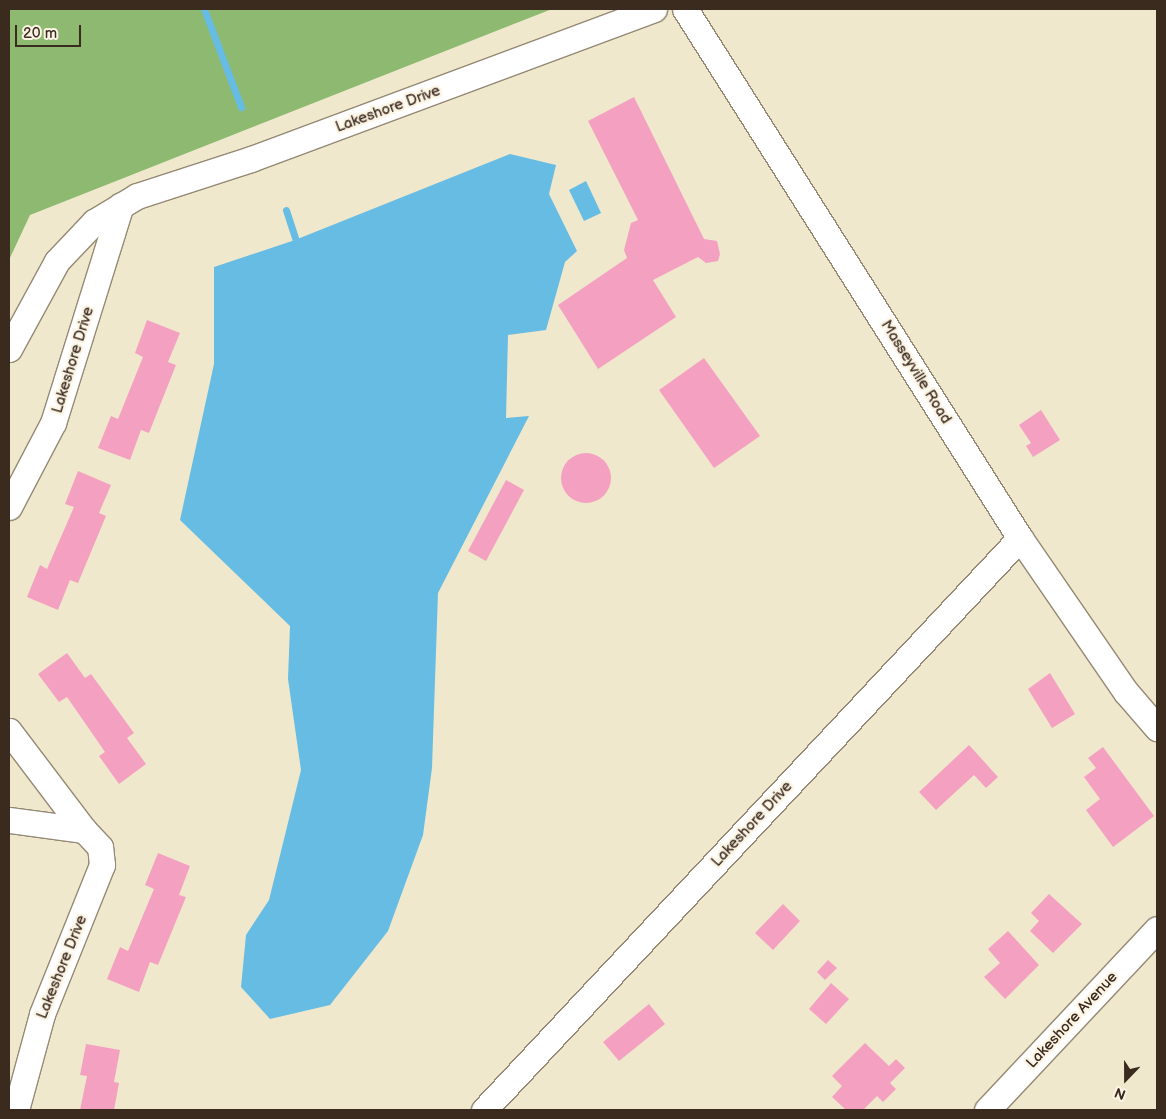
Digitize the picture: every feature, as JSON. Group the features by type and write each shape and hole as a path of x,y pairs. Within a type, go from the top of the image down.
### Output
{"street":[{"name":"Lakeshore Drive","path":"9,350 57,261 94,222 137,196 260,155 654,9"},
{"name":"Masseyville Road","path":"685,9 1020,538 1126,692 1157,728"},
{"name":"Lakeshore Drive","path":"9,507 53,423 121,205"},
{"name":"Lakeshore Drive","path":"484,1110 1020,538"},
{"name":"Lakeshore Drive","path":"9,731 84,830 100,847 102,865 42,1014 16,1110"},
{"path":"9,820 84,830"},
{"name":"Lakeshore Avenue","path":"987,1110 1157,929"}],"green space":[{"path":"9,9 552,9 30,215 9,260"}],"water":[{"path":"510,154 556,165 549,194 577,251 565,262 546,330 508,335 506,418 529,416 438,593 432,768 423,835 388,931 330,1005 270,1019 241,987 246,935 269,900 301,770 288,679 290,626 180,520 214,364 214,267 295,240"},
{"path":"586,181 601,213 584,221 569,190"}],"building":[{"path":"634,97 704,239 717,241 720,254 718,261 706,263 698,257 653,280 676,317 598,369 558,305 627,258 624,250 631,223 638,220 588,121"},
{"path":"147,320 180,333 168,362 176,365 149,433 141,430 130,460 98,448 111,416 118,419 143,357 135,353"},
{"path":"704,358 760,436 714,468 659,390"},
{"path":"1041,410 1060,440 1033,457 1026,446 1031,443 1019,425"},
{"path":"586,453 595,455 606,464 611,478 609,487 600,498 586,503 577,501 566,492 561,478 563,469 572,458"},
{"path":"78,471 111,485 99,513 106,516 78,583 70,580 58,610 27,597 40,565 47,569 74,507 65,504"},
{"path":"506,480 524,490 486,561 468,551"},
{"path":"67,653 85,678 91,674 134,733 127,738 146,764 119,784 99,756 105,752 67,697 59,702 38,674"},
{"path":"1050,673 1075,714 1052,728 1028,689"},
{"path":"969,745 998,777 986,788 974,775 936,810 919,792"},
{"path":"1103,747 1154,816 1113,847 1086,810 1100,799 1084,777 1096,768 1088,758"},
{"path":"158,853 190,866 179,895 186,897 158,965 150,962 139,992 107,979 120,947 128,951 154,889 145,885"},
{"path":"1049,894 1082,924 1053,953 1030,931 1039,921 1031,913"},
{"path":"783,904 800,921 773,950 755,933"},
{"path":"1008,931 1039,965 1005,999 984,977 1000,963 988,949"},
{"path":"828,960 837,968 825,980 817,972"},
{"path":"831,983 849,999 826,1024 809,1009"},
{"path":"649,1004 665,1024 619,1061 603,1042"},
{"path":"865,1043 889,1066 896,1059 905,1068 890,1083 896,1089 883,1102 877,1096 863,1110 846,1110 832,1097 842,1086 832,1076"},
{"path":"86,1044 120,1050 114,1082 119,1083 114,1110 80,1110 87,1076 80,1075"}],"waterway":[{"path":"204,9 241,107"},
{"path":"286,210 296,240"}]}
